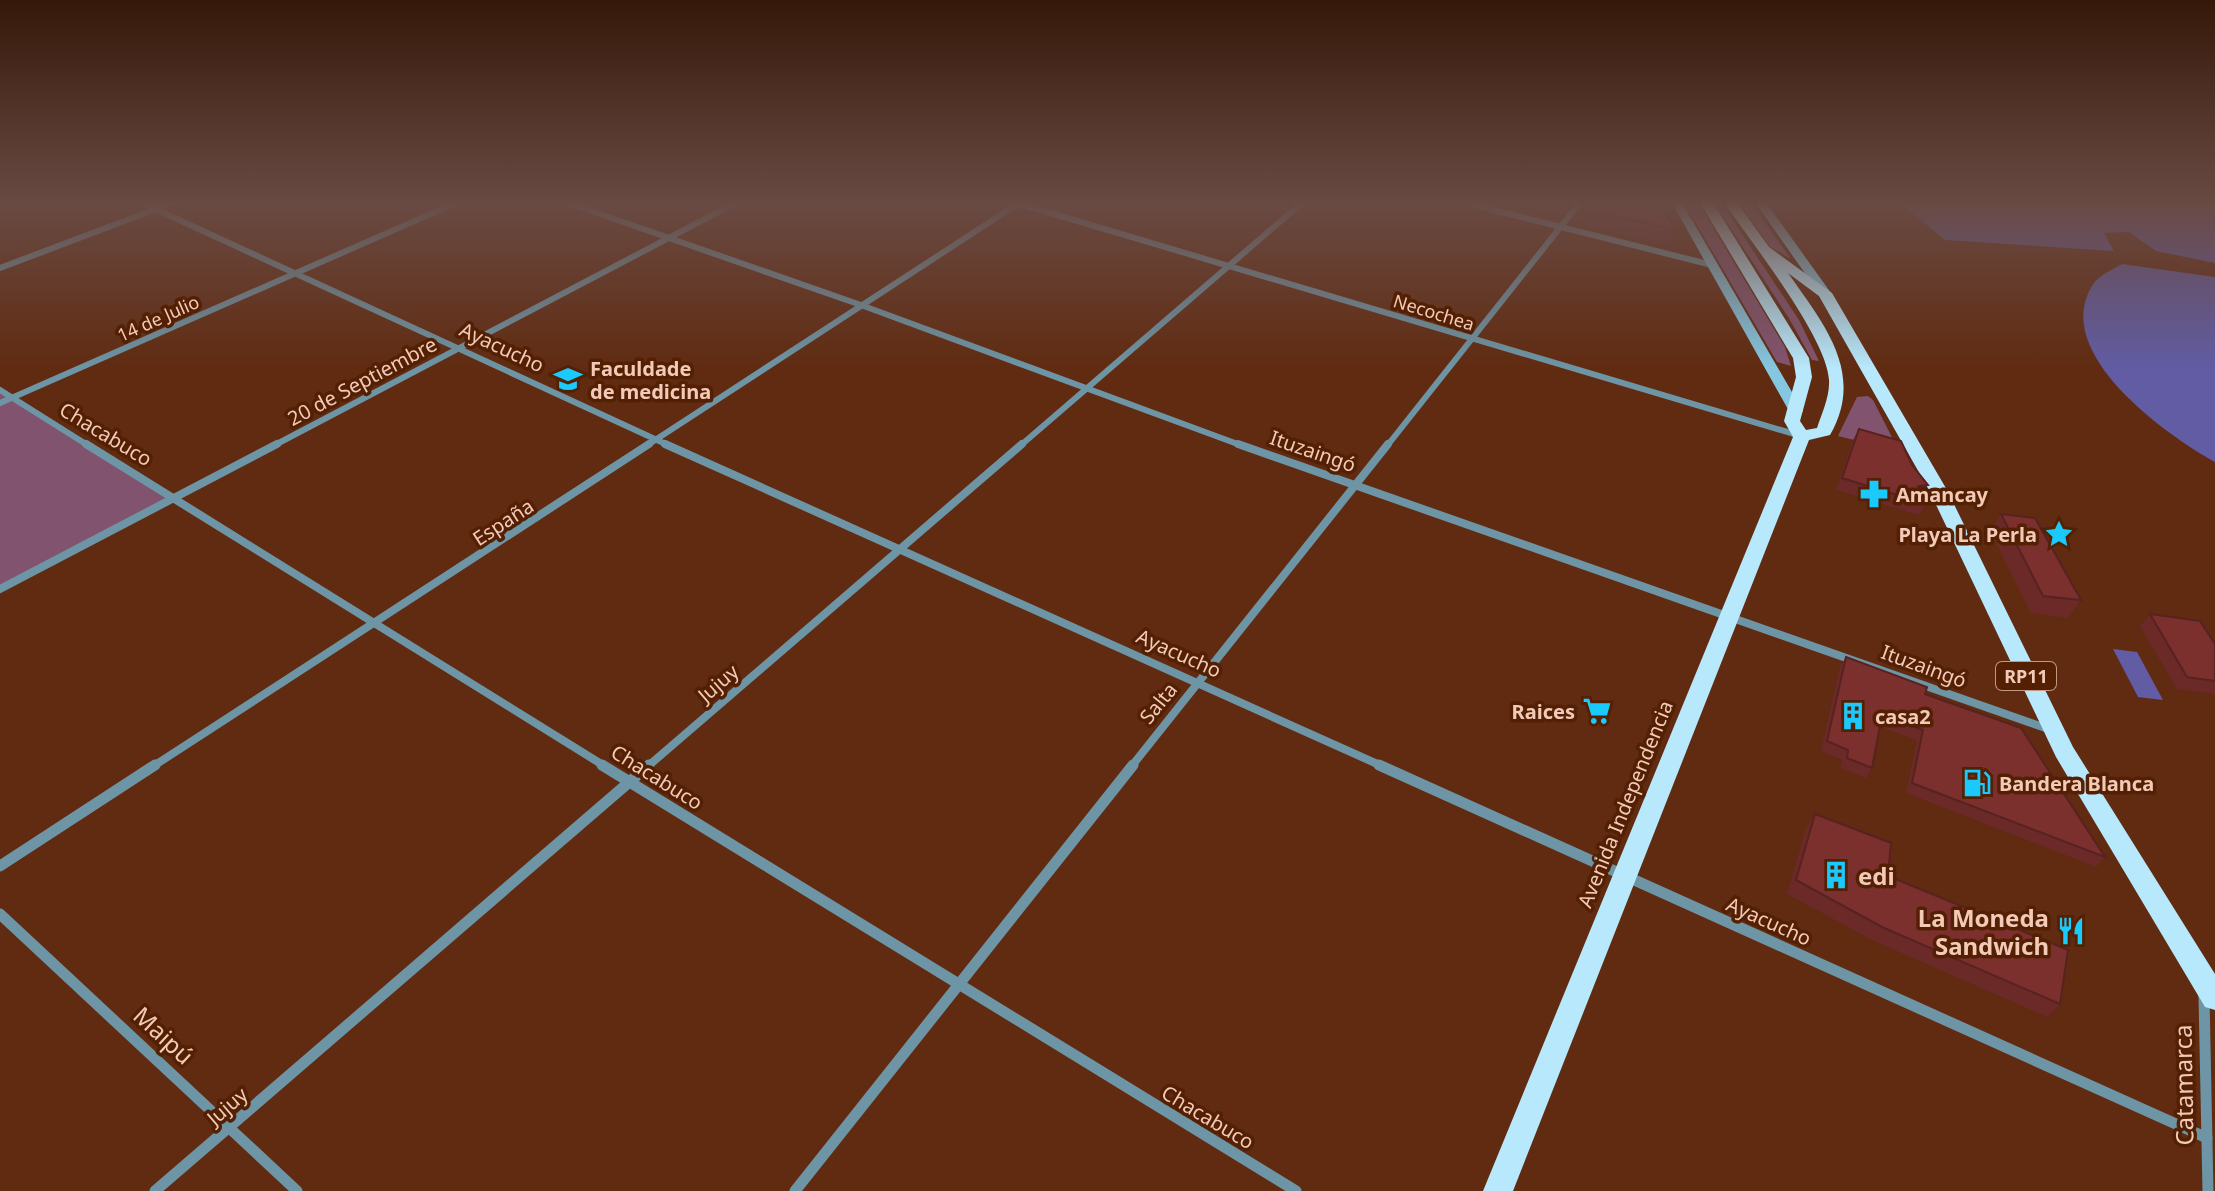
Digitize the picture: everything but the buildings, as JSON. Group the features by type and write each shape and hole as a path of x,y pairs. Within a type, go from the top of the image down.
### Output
{"main road":[{"path":"1707,257 1796,411"},
{"path":"1739,257 1801,358 1804,377 1792,421 1802,437 1824,431 1834,400 1837,376 1831,356 1766,257"},
{"path":"1774,257 1825,293"},
{"path":"1799,257 1825,293"},
{"name":"RP11","path":"1825,293 1938,490 2052,730 2209,988"},
{"path":"1834,400 1865,366"},
{"name":"Avenida Independencia","path":"1498,1191 1802,437"}],"street":[{"path":"0,268 30,257"},
{"name":"Ayacucho","path":"260,257 657,440 902,547 2207,1138"},
{"name":"14 de Julio","path":"0,403 333,257"},
{"name":"20 de Septiembre","path":"0,589 634,257"},
{"name":"Ituzaingó","path":"719,257 861,305 1085,390 2052,730"},
{"name":"España","path":"0,866 376,624 934,257"},
{"name":"Necochea","path":"1198,257 1802,437"},
{"name":"Jujuy","path":"155,1191 1240,257"},
{"name":"Salta","path":"795,1191 955,985 1536,257"},
{"path":"1678,257 1712,265"},
{"name":"Chacabuco","path":"0,390 955,985 1296,1191"},
{"name":"Maipú","path":"0,914 231,1126 297,1191"},
{"name":"Catamarca","path":"2208,1191 2209,988"}],"shaded area":[{"path":"1715,257 1731,257 1785,347 1791,366 1777,362"},
{"path":"1749,257 1757,257 1799,320 1819,361 1812,360"},
{"path":"2183,257 2215,257 2215,263"},
{"path":"2122,264 2215,277 2215,462 2169,433 2120,389 2100,364 2087,338 2084,312 2092,286 2101,276"},
{"path":"0,389 176,498 0,589"},
{"path":"1868,396 1899,451 1838,436 1857,397"},
{"path":"2113,649 2137,652 2163,700 2138,697"}],"place":[{"name":"Faculdade de medicina","path":"568,379"},
{"name":"Amancay","path":"1874,494"},
{"name":"Playa La Perla","path":"2059,534"},
{"name":"Raices","path":"1597,711"},
{"name":"casa2","path":"1853,716"},
{"name":"Bandera Blanca","path":"1977,783"},
{"name":"edi","path":"1836,875"},
{"name":"La Moneda Sandwich","path":"2071,931"}]}
